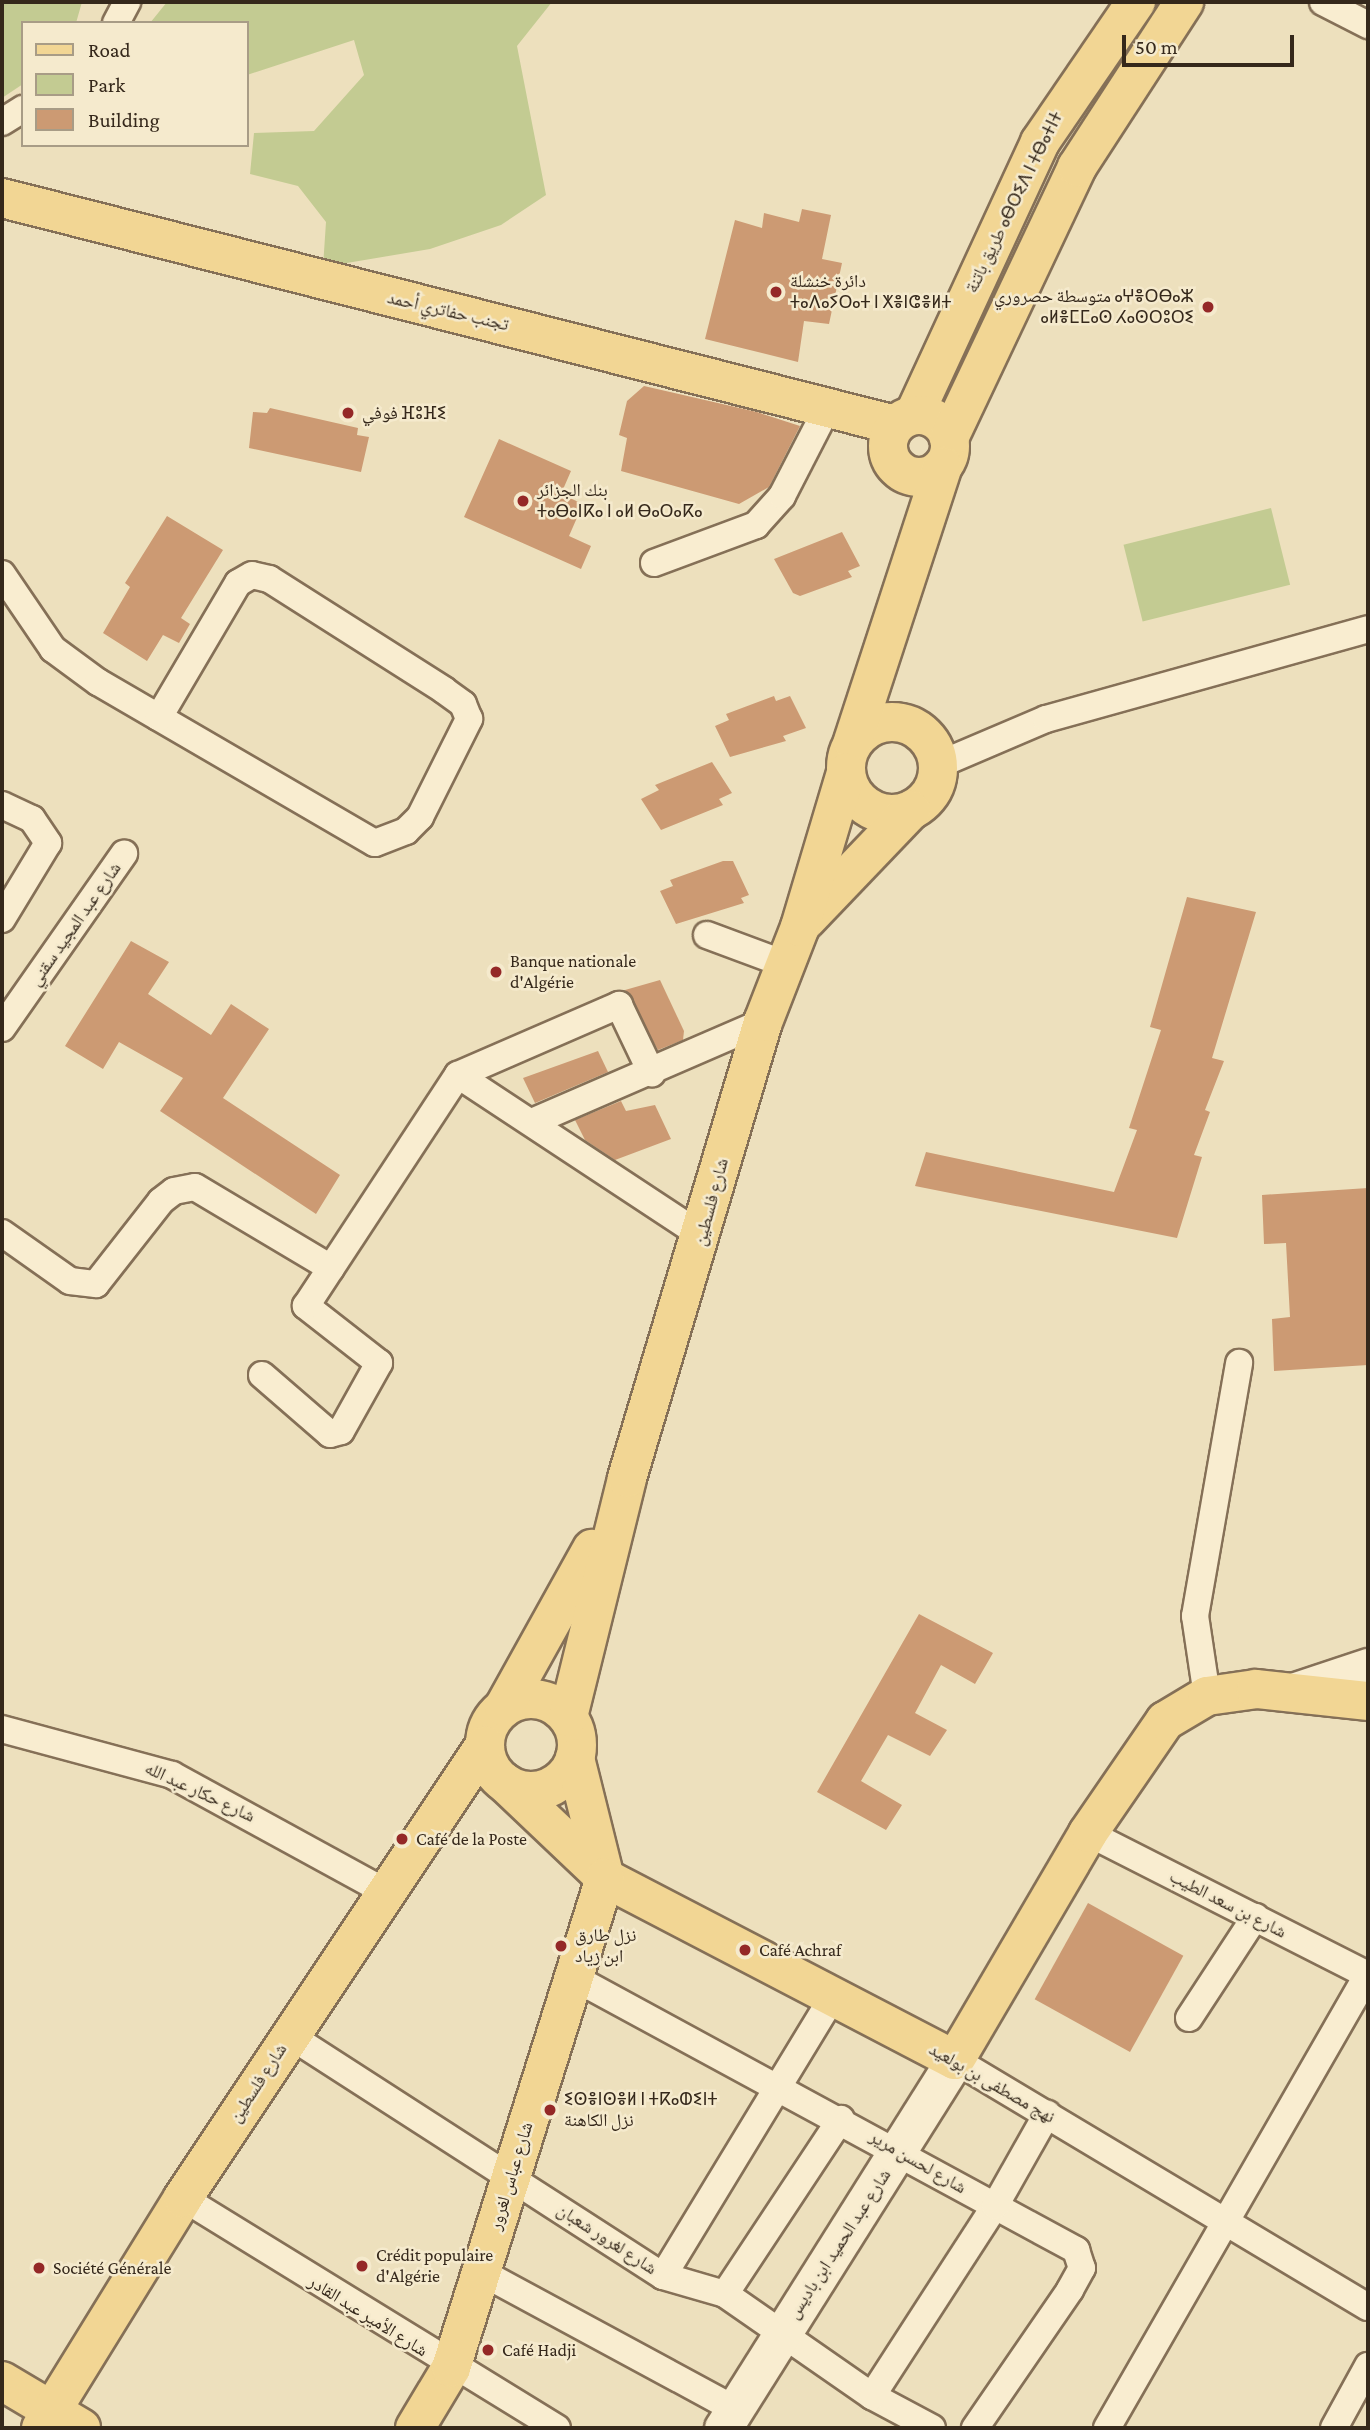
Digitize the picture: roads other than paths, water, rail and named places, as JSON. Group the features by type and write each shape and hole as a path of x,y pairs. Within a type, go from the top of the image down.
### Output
{"main road":[{"name":"طريق باتنة ⴰⴱⵔⵉⴷ ⵏ ⵜⴱⴰⵜⵏⵜ","path":"917,445 1040,142 1136,2"},
{"path":"917,445 1077,167 1184,2"},
{"name":"تجنب حفاتري أحمد","path":"2,198 917,445"},
{"name":"تجنب حفاتري أحمد","path":"2,221 917,445"},
{"name":"شارع فلسطين","path":"568,1717 627,1478 702,1236 763,1022 800,927 912,558 917,445"},
{"path":"800,927 931,792 931,750 883,656"},
{"path":"911,810 882,813 869,808 849,787 850,757 887,721 931,750"},
{"name":"شارع فلسطين","path":"504,1707 558,1618 627,1478"},
{"path":"955,2060 1088,1833 1165,1721 1207,1696 1293,1690 1368,1701"},
{"path":"575,1758 559,1782 546,1789 517,1789 504,1782 487,1759 485,1745 494,1717 504,1707 530,1699 557,1707 568,1717 575,1729 575,1758 605,1878"},
{"name":"شارع فلسطين","path":"58,2423 183,2198 384,1891 485,1745"},
{"name":"نهج مصطفى بن بولعيد","path":"504,1782 605,1878 955,2060"},
{"name":"شارع عباس لغرور","path":"415,2428 451,2368 512,2176 571,1976 605,1878"},
{"name":"شارع عبد الحميد ابن باديس","path":"729,2419 955,2060"},
{"path":"2,2381 58,2423"}],"street":[{"path":"117,21 127,2"},
{"path":"1323,2 1368,25"},
{"path":"2,122 21,110"},
{"path":"654,563 755,525 782,496 821,420"},
{"path":"2,574 53,649 159,717 376,843 406,831 419,817 469,719 463,704 444,690 270,579 252,575 238,583 159,717"},
{"path":"931,750 1368,629"},
{"path":"2,804 32,819 48,843 2,919"},
{"name":"شارع عبد المجيد سقني","path":"2,1028 124,854"},
{"path":"707,935 785,964"},
{"path":"261,1375 330,1434 341,1431 379,1363 306,1306 458,1074 619,1005 653,1074"},
{"path":"532,1122 653,1074 763,1022"},
{"path":"458,1074 702,1236"},
{"path":"2,1233 70,1281 96,1284 162,1201 174,1191 195,1187 331,1268"},
{"path":"1207,1696 1195,1616 1239,1363"},
{"path":"1293,1690 1368,1665"},
{"name":"شارع حكار عبد الله","path":"2,1729 172,1775 384,1891"},
{"name":"شارع بن سعد الطيب","path":"1088,1833 1368,1974"},
{"path":"1189,2018 1255,1917"},
{"path":"1107,2428 1368,1974"},
{"name":"شارع لحسن مرير","path":"571,1976 1068,2243 1081,2257 1082,2268 975,2428"},
{"path":"663,2276 775,2085 833,1996"},
{"name":"شارع لغرور شعبان","path":"289,2035 512,2176 663,2276 725,2294 872,2396 932,2428"},
{"name":"نهج مصطفى بن بولعيد","path":"955,2060 1227,2219 1368,2307"},
{"path":"872,2396 995,2206 1046,2114"},
{"path":"725,2294 841,2119"},
{"name":"شارع الأمير عبد القادر","path":"183,2198 451,2368 556,2428"},
{"path":"481,2272 729,2419"},
{"path":"1334,2428 1368,2366"}],"place":[{"name":"دائرة خنشلة ⵜⴰⴷⴰⵢⵔⴰⵜ ⵏ ⵅⴻⵏⵛⴻⵍⵜ","path":"776,292"},
{"name":"متوسطة حصروري ⴰⵖⴻⵔⴱⴰⵣ ⴰⵍⴻⵎⵎⴰⵙ ⵃⴰⵙⵔⵓⵔⵉ","path":"1208,307"},
{"name":"فوفي ⴼⵓⴼⵉ","path":"348,413"},
{"name":"بنك الجزائر ⵜⴰⴱⴰⵏⴽⴰ ⵏ ⴰⵍ ⴱⴰⵔⴰⴽⴰ","path":"523,501"},
{"name":"Banque nationale d'Algérie","path":"496,972"},
{"name":"Café de la Poste","path":"402,1839"},
{"name":"نزل طارق ابن زياد","path":"561,1946"},
{"name":"Café Achraf","path":"745,1950"},
{"name":"ⵉⵙⴻⵏⵙⴻⵍ ⵏ ⵜⴽⴰⵀⵉⵏⵜ نزل الكاهنة","path":"550,2110"},
{"name":"Crédit populaire d'Algérie","path":"362,2266"},
{"name":"Société Générale","path":"39,2268"},
{"name":"Café Hadji","path":"488,2350"}]}
